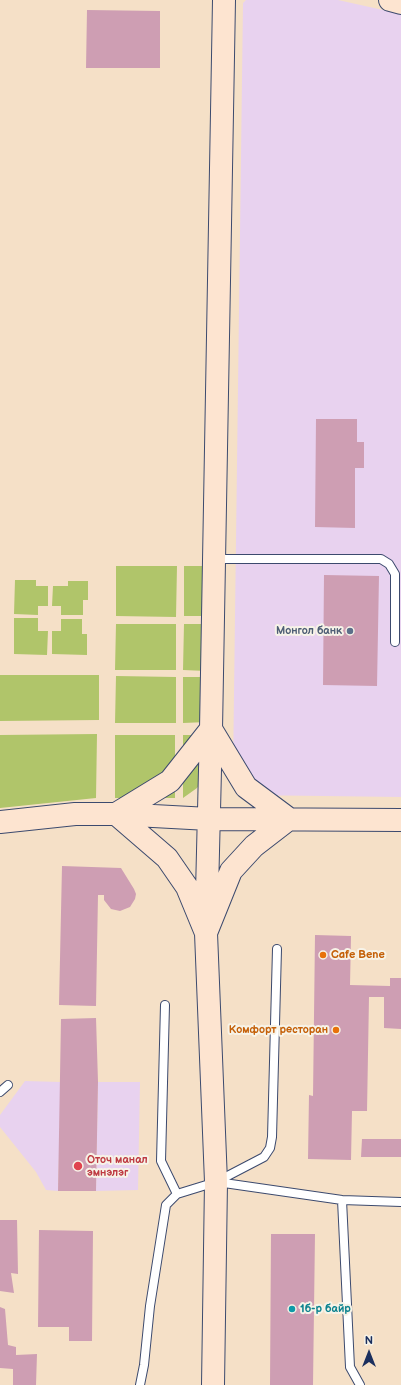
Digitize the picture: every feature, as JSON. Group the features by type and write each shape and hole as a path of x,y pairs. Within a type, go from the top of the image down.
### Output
{"main road":[{"path":"213,1385 216,1182 206,933 224,0"},
{"path":"390,0 401,3"},
{"path":"116,814 170,781 211,729"},
{"path":"211,729 246,787 289,819"},
{"path":"0,822 74,814 116,814 209,819 401,820"},
{"path":"116,814 167,858 187,887 206,933"},
{"path":"206,933 231,871 254,846 289,819"}],"lane":[{"path":"213,559 381,559 389,564 395,574 395,642"},
{"path":"140,1385 144,1365 150,1306 166,1205 177,1194 216,1182 264,1157 270,1148 272,1137 276,949"},
{"path":"165,1005 161,1161 177,1194"},
{"path":"0,1092 8,1085"},
{"path":"216,1182 342,1200 401,1202"},
{"path":"342,1200 350,1367 360,1385"}],"shaded area":[{"path":"246,0 338,0 401,14 401,797 244,795 233,770 243,3"},
{"path":"25,1081 61,1082 58,1191 46,1190 36,1172 0,1127 0,1115"},
{"path":"98,1082 140,1082 138,1190 96,1191"}],"green space":[{"path":"116,566 177,566 176,617 116,616"},
{"path":"184,566 203,566 203,616 184,616"},
{"path":"15,580 36,580 36,586 48,586 48,606 38,606 38,615 14,614"},
{"path":"68,581 88,581 88,600 83,600 83,615 61,615 61,606 52,606 53,586 68,586"},
{"path":"14,618 38,618 38,631 48,631 47,655 14,654"},
{"path":"61,619 82,619 82,634 87,634 87,655 52,654 52,631 61,631"},
{"path":"116,624 176,624 176,670 115,670"},
{"path":"184,624 207,624 207,671 183,670"},
{"path":"0,675 99,675 99,720 0,721"},
{"path":"116,676 176,677 176,723 115,723"},
{"path":"183,677 207,677 207,722 183,723"},
{"path":"97,734 96,798 0,808 0,735"},
{"path":"115,735 175,735 175,798 115,798"},
{"path":"183,735 206,735 202,781 197,788 183,798"}],"building":[{"path":"87,10 160,11 160,68 86,68"},
{"path":"316,419 357,419 357,442 364,442 364,468 355,468 355,528 315,527"},
{"name":"Монгол банк","path":"324,575 379,576 377,686 323,685"},
{"path":"62,866 121,868 136,894 130,907 120,911 111,909 104,900 104,895 98,895 96,1006 59,1005"},
{"path":"315,935 351,936 350,985 390,986 390,978 401,978 401,1029 384,1028 384,997 369,997 367,1111 352,1111 351,1160 308,1159 309,1095 313,1096"},
{"path":"96,1018 98,1082 96,1191 58,1191 61,1019"},
{"path":"362,1139 401,1139 401,1157 361,1157"},
{"path":"0,1220 17,1220 18,1274 11,1273 14,1293 0,1291"},
{"path":"39,1230 93,1231 92,1341 69,1341 69,1327 38,1327"},
{"name":"1б-р байр","path":"271,1234 315,1234 313,1385 270,1385"},
{"path":"0,1307 5,1309 8,1345 16,1347 16,1355 37,1354 36,1385 13,1385 13,1369 0,1368"}],"place":[{"name":"Монгол банк","path":"350,631"},
{"name":"Cafe Bene","path":"323,955"},
{"name":"Комфорт ресторан","path":"336,1030"},
{"name":"Оточ манал эмнэлэг","path":"78,1166"},
{"name":"1б-р байр","path":"292,1309"}]}
